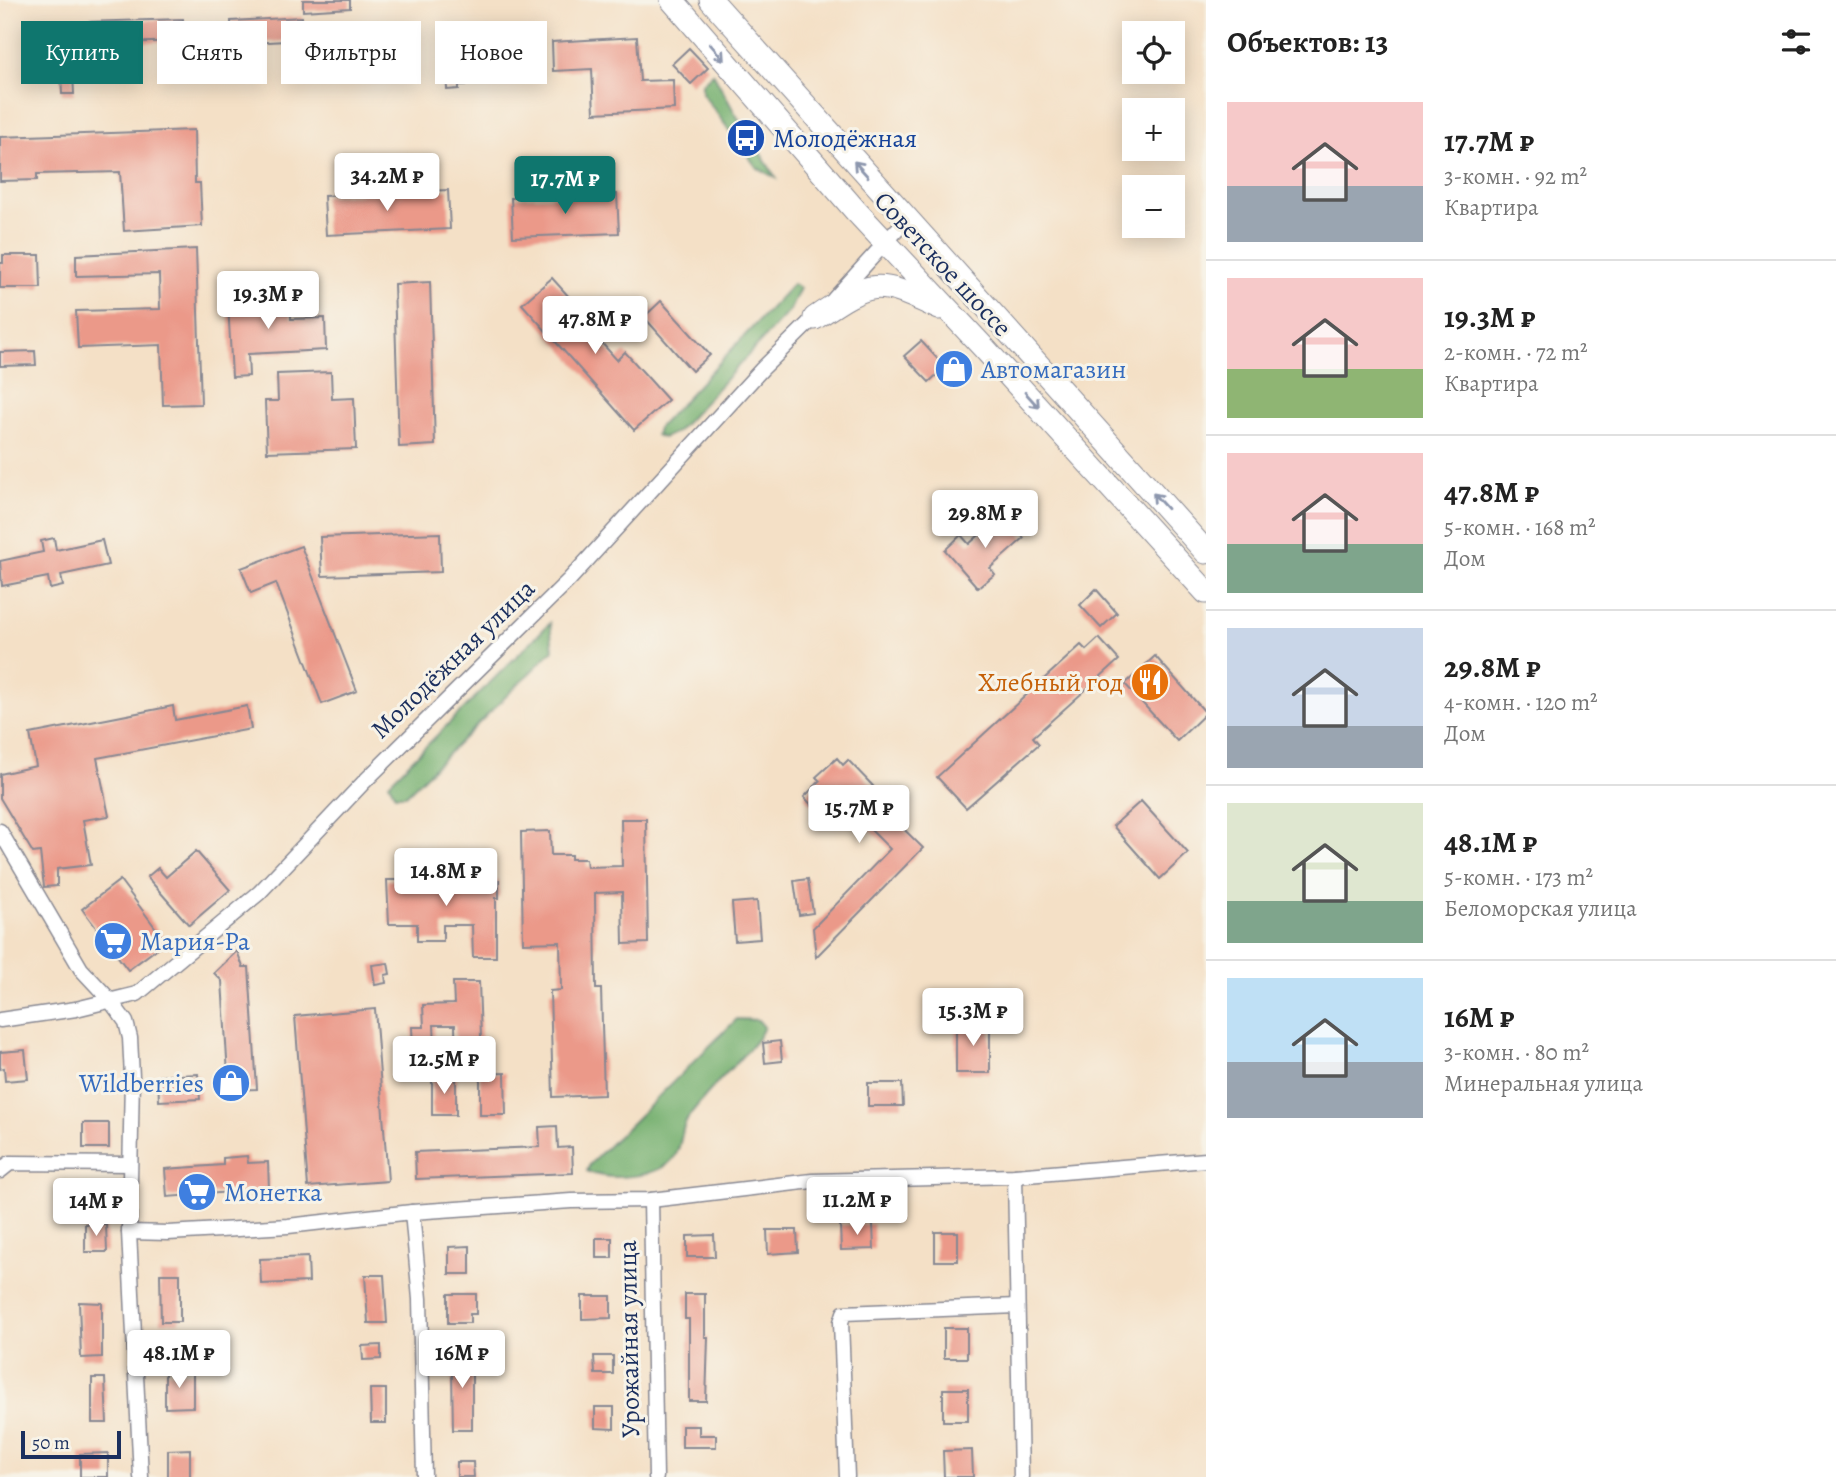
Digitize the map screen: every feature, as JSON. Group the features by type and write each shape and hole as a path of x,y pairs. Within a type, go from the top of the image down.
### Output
{"highway":[{"name":"Советское шоссе","path":"672,0 885,243 1206,592"},
{"name":"Советское шоссе","path":"711,0 1206,552"},
{"path":"815,318 851,294 868,288 887,286 905,290 952,314"}],"street":[{"name":"Молодёжная улица","path":"0,1020 76,1009 137,993 260,893 364,782 569,580 762,369 815,318 906,220"},
{"path":"0,831 81,970 109,999 126,1022 130,1038 132,1077 129,1232 141,1477"},
{"path":"129,1232 168,1233 288,1226 412,1212 571,1201 651,1200 812,1181 1015,1176 1206,1160"},
{"path":"0,1171 10,1163 129,1164"},
{"path":"1015,1176 1021,1477"},
{"name":"Урожайная улица","path":"651,1200 656,1477"},
{"path":"412,1212 420,1299 424,1477"},
{"path":"846,1477 841,1322 844,1313 1017,1307"}],"green space":[{"path":"713,73 776,178 757,168 702,93 702,83"},
{"path":"793,284 800,288 790,310 677,432 663,438 656,435 658,428"},
{"path":"550,623 553,650 406,795 395,795 389,783"},
{"path":"737,1019 758,1020 764,1027 757,1040 689,1116 675,1156 659,1169 634,1176 608,1176 587,1171 590,1164"}],"building":[{"path":"303,0 350,0 350,8 303,11"},
{"path":"302,17 302,21 281,21 281,41 267,42 267,21 231,21"},
{"path":"183,19 183,21 157,21 157,42 143,42 143,21 118,21"},
{"path":"637,37 640,81 673,80 674,109 594,113 592,69 553,71 552,42"},
{"path":"689,48 708,68 691,84 672,64"},
{"path":"62,84 74,84 74,94 62,94"},
{"path":"447,84 482,84 459,85 459,89 447,90"},
{"path":"194,130 195,183 200,183 202,226 124,231 120,172 37,174 37,180 0,181 0,137"},
{"path":"448,190 450,229 326,235 324,196"},
{"path":"617,194 619,233 513,237 511,198"},
{"path":"196,249 201,404 163,405 161,345 78,348 76,311 160,309 159,274 76,276 76,255"},
{"path":"3,255 40,255 41,288 0,288 0,263 3,263"},
{"path":"552,278 579,308 574,312 617,360 625,352 668,400 634,430 522,304"},
{"path":"430,282 435,445 399,447 394,284"},
{"path":"244,283 245,309 291,306 291,319 325,318 326,350 248,354 249,376 232,377 227,284"},
{"path":"661,301 710,355 692,371 644,317"},
{"path":"921,341 945,367 929,382 904,356"},
{"path":"35,351 36,365 0,366 0,352"},
{"path":"331,372 332,399 354,398 356,449 267,452 265,401 278,401 277,374"},
{"path":"1003,514 1024,538 990,568 995,574 978,588 945,550 961,535 969,544"},
{"path":"440,533 441,572 322,576 320,537"},
{"path":"54,538 56,550 102,540 108,565 61,575 63,586 50,589 48,577 2,586 0,561 43,552 41,541"},
{"path":"301,546 357,691 322,704 276,583 251,593 241,568"},
{"path":"1096,589 1117,613 1101,628 1080,605"},
{"path":"1099,638 1119,660 1033,737 1039,744 966,808 937,777 1081,645 1086,650"},
{"path":"1155,656 1206,713 1177,741 1125,684"},
{"path":"173,706 175,720 247,706 251,729 97,758 109,816 83,820 91,865 57,869 57,886 44,887 40,852 33,853 0,798 0,774 36,766 30,734"},
{"path":"837,758 843,765 848,760 873,786 866,792 923,848 816,957 813,928 890,849 842,801 840,803 836,798 820,814 804,797 820,781 816,777"},
{"path":"1141,801 1188,853 1160,879 1113,826"},
{"path":"621,819 646,819 648,943 623,944 622,892 595,893 596,989 601,989 604,1095 553,1097 550,991 561,990 560,942 523,943 521,832 550,831 551,855 571,855 571,859 586,859 587,867 622,866"},
{"path":"196,851 230,890 189,925 147,877 158,868 166,877"},
{"path":"417,864 431,864 431,880 499,880 499,898 496,898 496,957 473,957 472,925 443,925 443,941 417,941 417,924 389,924 387,880 417,880"},
{"path":"808,879 813,913 799,915 794,881"},
{"path":"120,880 166,942 128,970 82,909"},
{"path":"757,901 760,939 735,941 732,903"},
{"path":"237,951 243,967 249,967 257,1089 229,1090 222,981 214,973"},
{"path":"388,963 390,974 385,975 386,983 375,985 372,965"},
{"path":"453,982 479,982 482,1065 456,1066 455,1025 434,1025 435,1046 413,1047 412,1027 424,1027 423,1005 454,1004"},
{"path":"375,1009 388,1181 308,1187 295,1016"},
{"path":"956,1023 990,1023 990,1073 956,1073"},
{"path":"780,1041 782,1061 765,1063 763,1043"},
{"path":"25,1050 28,1079 5,1081 4,1068 0,1069 0,1052"},
{"path":"505,1073 506,1115 480,1115 480,1074"},
{"path":"198,1074 200,1099 159,1101 158,1076"},
{"path":"432,1077 456,1077 456,1115 432,1115"},
{"path":"868,1083 902,1083 903,1106 868,1106"},
{"path":"83,1123 109,1123 109,1148 83,1148"},
{"path":"557,1126 558,1148 572,1147 573,1173 416,1179 415,1152 540,1147 539,1127"},
{"path":"247,1156 248,1163 268,1162 269,1189 167,1197 165,1169 223,1165 223,1158"},
{"path":"85,1224 106,1224 107,1252 85,1252"},
{"path":"873,1224 874,1249 841,1250 840,1225"},
{"path":"767,1230 797,1230 798,1252 768,1254"},
{"path":"935,1232 958,1232 958,1261 935,1261"},
{"path":"714,1235 715,1257 687,1257 687,1236"},
{"path":"596,1238 612,1238 612,1258 596,1258"},
{"path":"470,1246 470,1274 449,1274 449,1247"},
{"path":"308,1257 309,1282 261,1284 260,1259"},
{"path":"160,1274 180,1274 180,1322 161,1322"},
{"path":"365,1275 384,1275 387,1323 368,1323"},
{"path":"448,1294 476,1294 476,1314 470,1314 470,1323 448,1323"},
{"path":"685,1294 705,1294 705,1337 708,1337 706,1401 689,1401 689,1319 685,1319"},
{"path":"582,1296 611,1296 611,1318 582,1319"},
{"path":"79,1302 102,1303 102,1357 81,1358"},
{"path":"944,1328 967,1328 967,1358 944,1358"},
{"path":"381,1345 381,1359 363,1360 362,1346"},
{"path":"472,1352 472,1430 453,1430 449,1353"},
{"path":"594,1356 613,1356 613,1374 595,1374"},
{"path":"165,1372 193,1372 193,1407 165,1408"},
{"path":"92,1378 105,1378 107,1423 92,1423"},
{"path":"370,1389 386,1389 386,1423 371,1423"},
{"path":"943,1389 968,1389 968,1421 943,1421"},
{"path":"595,1407 614,1407 614,1429 595,1428"},
{"path":"682,1426 699,1426 699,1435 716,1435 716,1447 682,1447"},
{"path":"190,1449 190,1477 168,1477 168,1450"},
{"path":"972,1450 973,1477 944,1477 943,1451"},
{"path":"108,1453 108,1477 80,1477 80,1454"},
{"path":"457,1462 473,1462 474,1477 457,1477"}],"place":[{"name":"Молодёжная","path":"746,138"},
{"name":"Автомагазин","path":"954,369"},
{"name":"Хлебный год","path":"1150,682"},
{"name":"Мария-Ра","path":"113,941"},
{"name":"Wildberries","path":"231,1083"},
{"name":"Монетка","path":"197,1192"}]}
